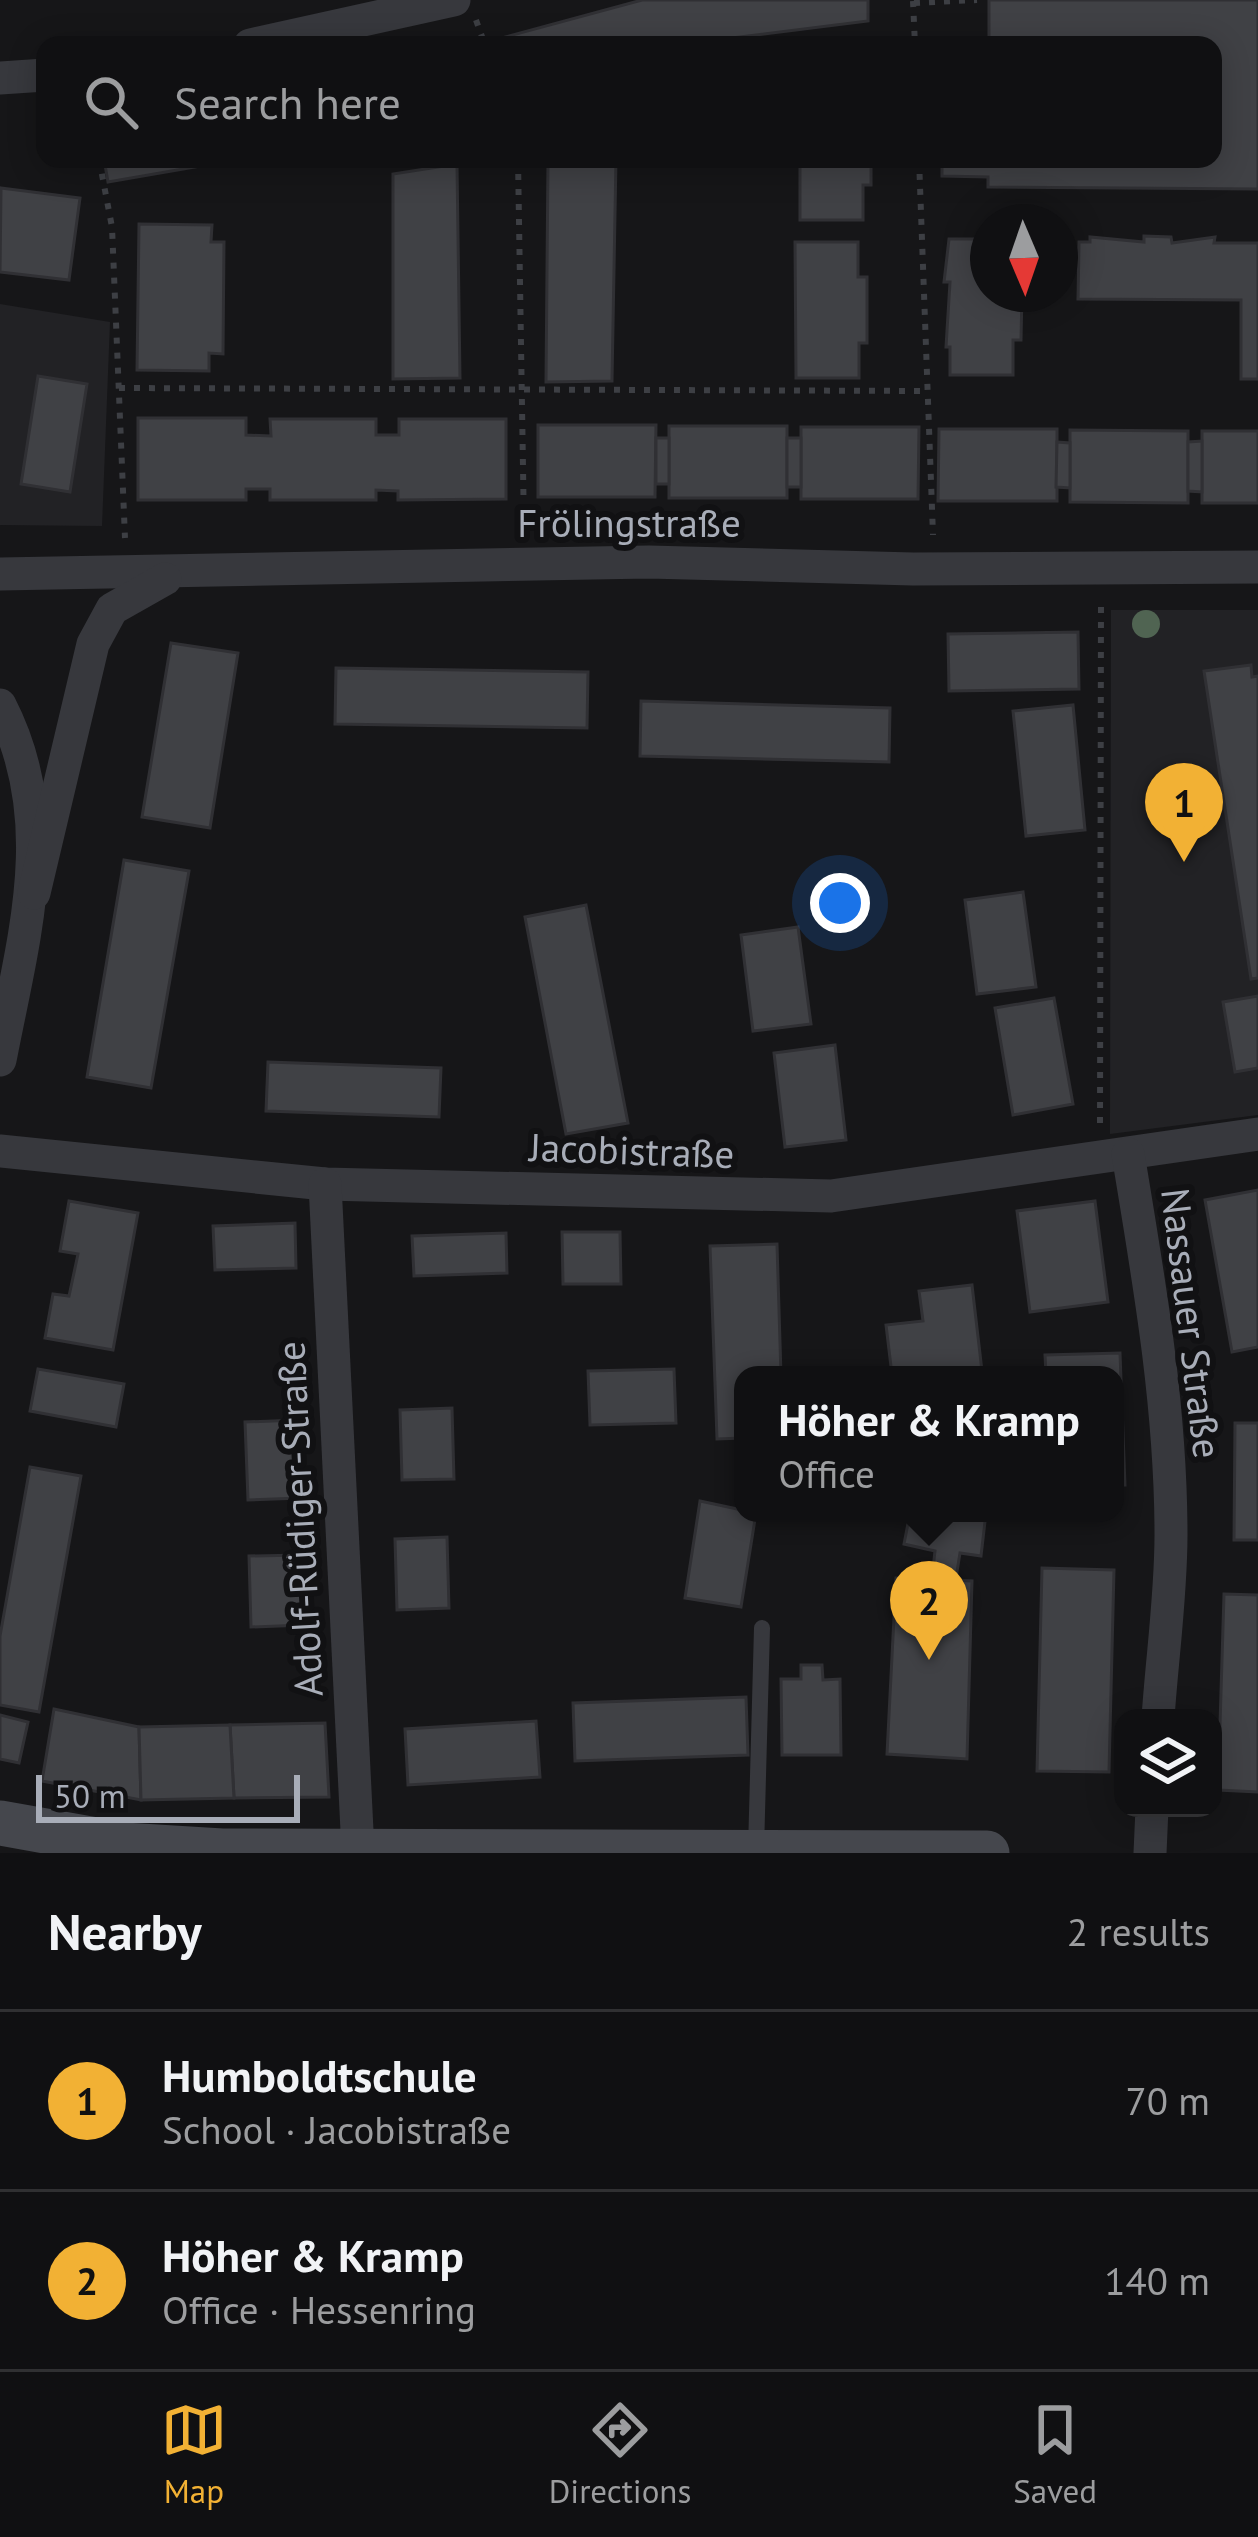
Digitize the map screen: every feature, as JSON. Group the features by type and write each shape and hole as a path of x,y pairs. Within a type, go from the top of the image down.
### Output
{"street":[{"path":"291,36 454,0"},
{"path":"0,78 36,76"},
{"name":"Frölingstraße","path":"0,574 524,563 935,569 1258,567"},
{"path":"0,1060 93,644 112,609 131,594 193,573"},
{"path":"0,705 24,760 34,893"},
{"name":"Jacobistraße","path":"0,1151 325,1184 831,1196 1258,1134"},
{"name":"Nassauer Straße","path":"1114,1154 1159,1336 1169,1460 1171,1540 1159,1709"},
{"name":"Adolf-Rüdiger-Straße","path":"325,1184 358,1850"},
{"path":"1150,1853 1152,1817"},
{"path":"0,1823 164,1847 987,1853"}],"lane":[{"path":"756,1851 762,1628"}],"path":[{"path":"915,36 914,2 977,0"},
{"path":"101,168 112,227 125,542"},
{"path":"518,168 524,563"},
{"path":"919,168 935,569"},
{"path":"119,388 928,392"},
{"path":"1101,568 1114,1154"}],"shaded area":[{"path":"0,304 110,322 102,526 0,525"},
{"path":"1111,610 1258,610 1258,1115 1110,1134"}],"building":[{"path":"642,0 868,0 868,21 748,36 509,36"},
{"path":"989,0 1258,0 1258,189 988,187 988,177 942,176 942,168 1222,168 1222,36 989,36"},
{"path":"106,168 189,168 108,182"},
{"path":"457,168 460,378 393,379 393,174"},
{"path":"548,168 616,168 612,381 546,382"},
{"path":"800,168 871,168 871,185 863,185 863,220 800,220"},
{"path":"1,188 80,198 69,280 0,272"},
{"path":"139,224 212,225 211,242 224,242 223,354 209,353 209,371 137,370"},
{"path":"1144,236 1171,237 1172,243 1215,237 1214,243 1258,243 1258,379 1241,379 1241,300 1078,299 1079,242 1090,242 1090,237 1144,242"},
{"path":"949,239 970,239 970,312 1022,312 1021,340 1013,340 1013,375 950,375 950,347 946,347 950,282 944,282"},
{"path":"795,242 858,242 858,277 867,277 867,343 859,343 859,378 796,378"},
{"path":"38,376 87,384 70,492 21,484"},
{"path":"138,418 246,418 246,435 271,436 270,419 376,419 376,435 399,435 399,419 506,419 506,499 398,500 398,491 376,490 376,500 270,500 270,489 246,489 246,500 138,500"},
{"path":"538,425 656,425 655,497 538,497"},
{"path":"669,426 787,426 787,498 669,498"},
{"path":"801,427 919,427 918,499 801,499"},
{"path":"939,429 1057,429 1057,501 938,501"},
{"path":"1070,430 1188,431 1188,503 1070,502"},
{"path":"1202,431 1258,431 1258,503 1202,503"},
{"path":"656,438 669,438 669,484 656,484"},
{"path":"787,438 801,438 801,487 787,487"},
{"path":"1202,441 1202,492 1188,491 1188,442"},
{"path":"1057,442 1070,443 1070,488 1056,487"},
{"path":"1078,632 1079,689 949,691 948,634"},
{"path":"171,643 238,653 210,828 142,817"},
{"path":"1251,665 1252,677 1258,676 1258,978 1251,979 1204,671"},
{"path":"336,668 588,672 587,728 335,724"},
{"path":"641,701 890,708 889,762 640,756"},
{"path":"1073,705 1085,830 1026,836 1013,711"},
{"path":"124,860 189,871 151,1088 87,1077"},
{"path":"1023,892 1036,987 977,994 965,900"},
{"path":"586,905 628,1123 566,1134 525,917"},
{"path":"798,927 811,1024 753,1031 741,935"},
{"path":"1258,996 1258,1068 1235,1072 1223,1002"},
{"path":"1054,998 1073,1104 1013,1115 995,1008"},
{"path":"835,1045 846,1140 785,1147 774,1053"},
{"path":"268,1062 441,1068 439,1117 266,1111"},
{"path":"1258,1190 1258,1347 1232,1352 1205,1200"},
{"path":"69,1201 138,1213 113,1350 45,1338 53,1294 69,1296 78,1254 60,1251"},
{"path":"1095,1201 1108,1302 1030,1312 1017,1211"},
{"path":"295,1223 296,1268 215,1270 213,1226"},
{"path":"562,1232 620,1232 621,1284 563,1284"},
{"path":"506,1233 507,1273 414,1276 412,1236"},
{"path":"777,1244 781,1366 734,1366 734,1438 717,1439 710,1246"},
{"path":"972,1285 981,1366 891,1366 886,1325 923,1321 919,1291"},
{"path":"1120,1353 1120,1366 1046,1366 1045,1355"},
{"path":"38,1369 124,1384 116,1427 30,1411"},
{"path":"674,1369 676,1423 590,1425 588,1371"},
{"path":"452,1408 454,1479 402,1480 400,1410"},
{"path":"297,1420 300,1498 248,1500 245,1422"},
{"path":"1235,1423 1258,1423 1258,1540 1234,1540"},
{"path":"30,1467 81,1476 39,1712 0,1705 0,1636"},
{"path":"700,1501 734,1508 734,1522 755,1522 741,1607 685,1598"},
{"path":"908,1522 985,1522 981,1556 960,1553 956,1578 932,1578 935,1551 904,1544"},
{"path":"447,1537 449,1608 397,1610 395,1539"},
{"path":"301,1555 303,1625 251,1627 249,1556"},
{"path":"1042,1568 1114,1570 1109,1772 1037,1771"},
{"path":"896,1578 972,1581 967,1759 887,1754"},
{"path":"1224,1594 1258,1595 1258,1792 1222,1790"},
{"path":"801,1665 822,1665 823,1680 840,1679 841,1755 782,1755 781,1679 801,1679"},
{"path":"746,1697 748,1755 575,1761 573,1703"},
{"path":"54,1709 139,1727 141,1800 42,1781"},
{"path":"0,1715 28,1722 19,1763 0,1759"},
{"path":"536,1721 540,1777 408,1785 405,1729"},
{"path":"325,1723 329,1797 234,1798 230,1725"},
{"path":"230,1725 234,1798 141,1800 139,1727"}],"place":[{"name":"Humboldtschule","path":"1184,862"},
{"name":"Höher & Kramp","path":"929,1660"}]}
